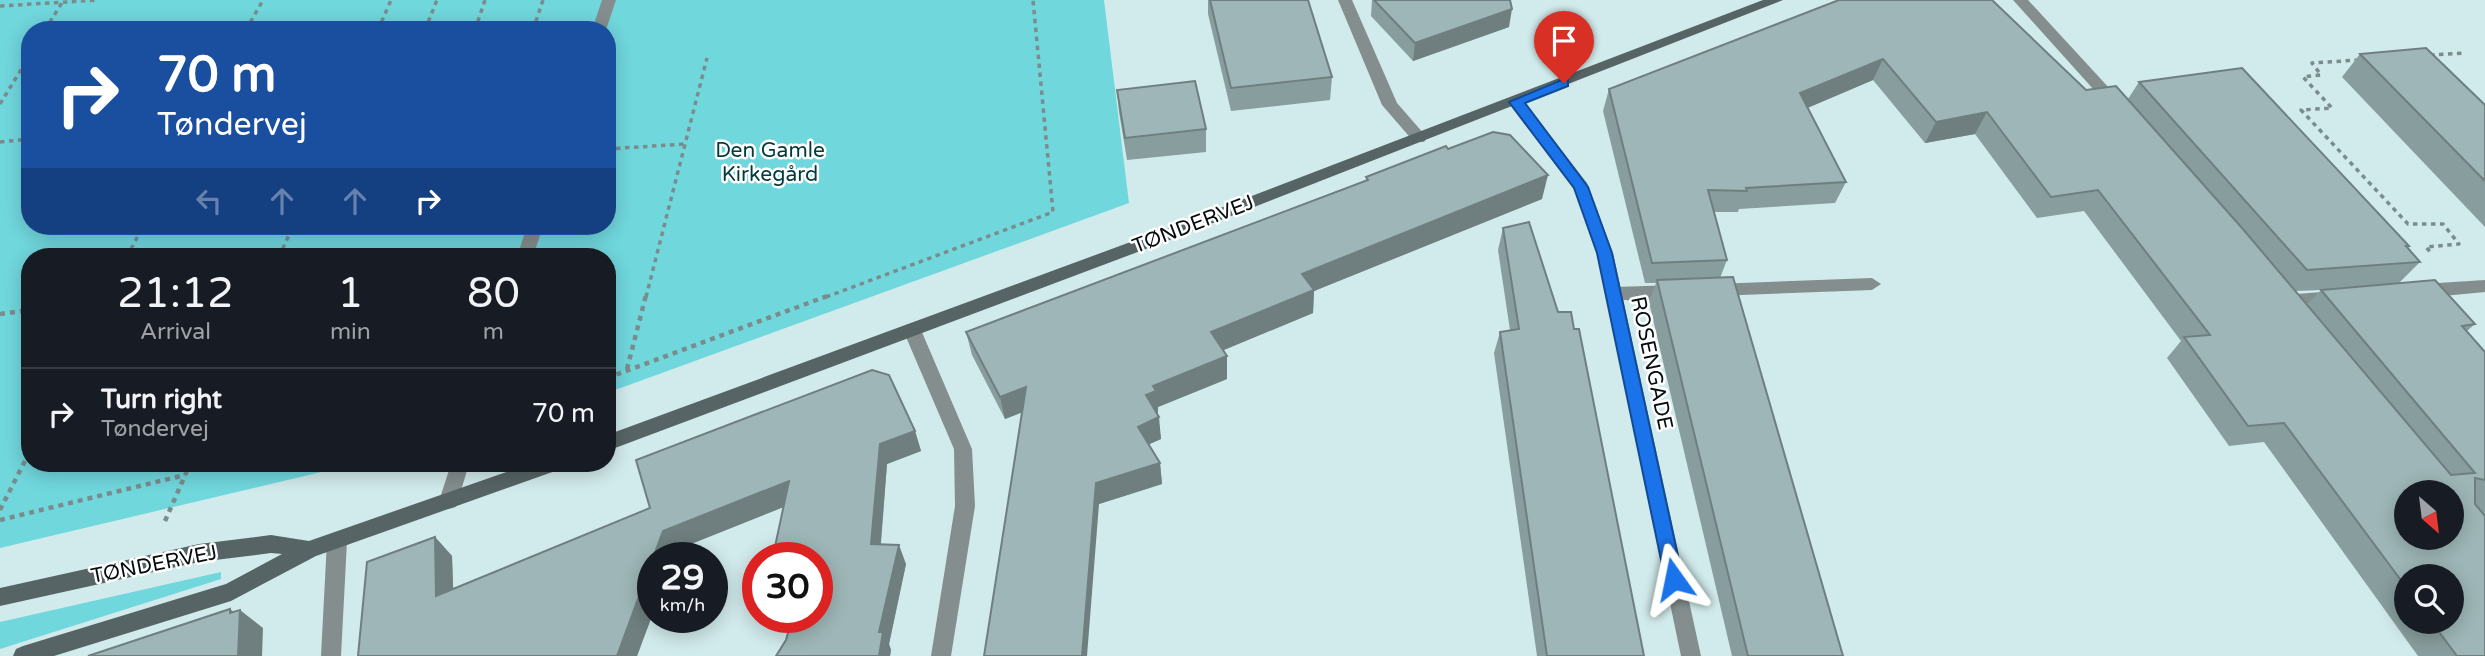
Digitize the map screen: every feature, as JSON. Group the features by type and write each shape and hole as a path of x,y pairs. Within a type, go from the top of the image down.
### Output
{"main road":[{"name":"TØNDERVEJ","path":"616,440 1516,102 1776,0"},
{"name":"TØNDERVEJ","path":"23,656 231,592 309,550 529,472"},
{"name":"TØNDERVEJ","path":"0,597 199,553 271,544 309,550"}],"street":[{"path":"602,21 609,0"},
{"path":"1345,0 1390,105 1419,138"},
{"path":"2020,0 2125,116"},
{"name":"ROSENGADE","path":"1516,102 1581,187 1605,253 1691,656"},
{"path":"1614,294 1872,284"},
{"path":"2406,292 2485,286"},
{"path":"2302,323 2280,296 2352,296"},
{"path":"912,330 963,449 965,506 941,656"},
{"path":"449,501 458,472"},
{"path":"331,656 337,541"}],"path":[{"path":"0,6 99,0"},
{"path":"251,21 263,0"},
{"path":"382,21 391,0"},
{"path":"429,21 437,0"},
{"path":"478,21 485,0"},
{"path":"536,21 543,0"},
{"path":"616,374 1053,212 1033,0"},
{"path":"50,21 62,1"},
{"path":"2422,56 2464,53"},
{"path":"627,370 707,58"},
{"path":"2367,60 2312,63 2321,75 2303,77 2332,108 2301,110 2408,223 2444,224 2459,244 2426,247 2460,288"},
{"path":"0,104 21,70"},
{"path":"0,142 21,140"},
{"path":"616,148 685,144"},
{"path":"0,314 21,311"},
{"path":"0,510 21,468"},
{"path":"146,565 187,472"},
{"path":"0,520 186,475"}],"green space":[{"name":"Den Gamle Kirkegård","path":"0,0 1104,0 1129,203 616,390 616,248 21,248 21,472 321,472 0,548"},
{"path":"221,572 221,579 0,649 0,622"}],"building":[{"path":"1210,0 1308,0 1332,77 1231,88"},
{"path":"1374,0 1510,0 1512,9 1415,43"},
{"path":"1839,0 1992,0 2086,90 2116,86 2242,228 2451,475 2475,473 2321,290 2435,280 2475,324 2462,326 2485,352 2485,480 2475,478 2475,504 2485,516 2485,656 2457,656 2441,634 2464,634 2464,564 2394,564 2394,571 2284,423 2248,426 2184,337 2210,335 2098,190 2051,197 1987,112 1936,122 1883,59 1800,93 1846,182 1746,188 1747,191 1708,190 1727,260 1652,263 1609,89"},
{"path":"2426,48 2485,105 2485,181 2360,54"},
{"path":"2242,68 2409,246 2406,246 2420,262 2307,270 2139,82"},
{"path":"1195,81 1206,129 1125,138 1117,90"},
{"path":"1493,132 1510,135 1548,175 1302,274 1314,290 1211,332 1227,356 1153,386 1156,391 1146,395 1159,417 1138,427 1160,463 1096,483 1082,656 984,656 1026,387 1000,397 966,332 1368,180 1366,177 1446,146 1448,149"},
{"path":"1529,222 1558,312 1571,312 1574,329 1579,329 1644,656 1547,656 1500,332 1519,329 1503,228"},
{"path":"1733,277 1843,656 1748,656 1657,280"},
{"path":"872,370 889,375 915,431 880,444 871,544 899,545 879,632 883,632 879,656 776,656 788,633 833,633 833,542 776,542 789,481 663,531 659,542 637,542 637,602 617,656 358,656 367,562 435,537 436,596 650,508 636,460"},
{"path":"230,609 230,613 240,610 238,656 88,656"}],"route":[{"path":"1564,83 1516,102 1545,136 1581,187 1605,253 1674,579"}]}
